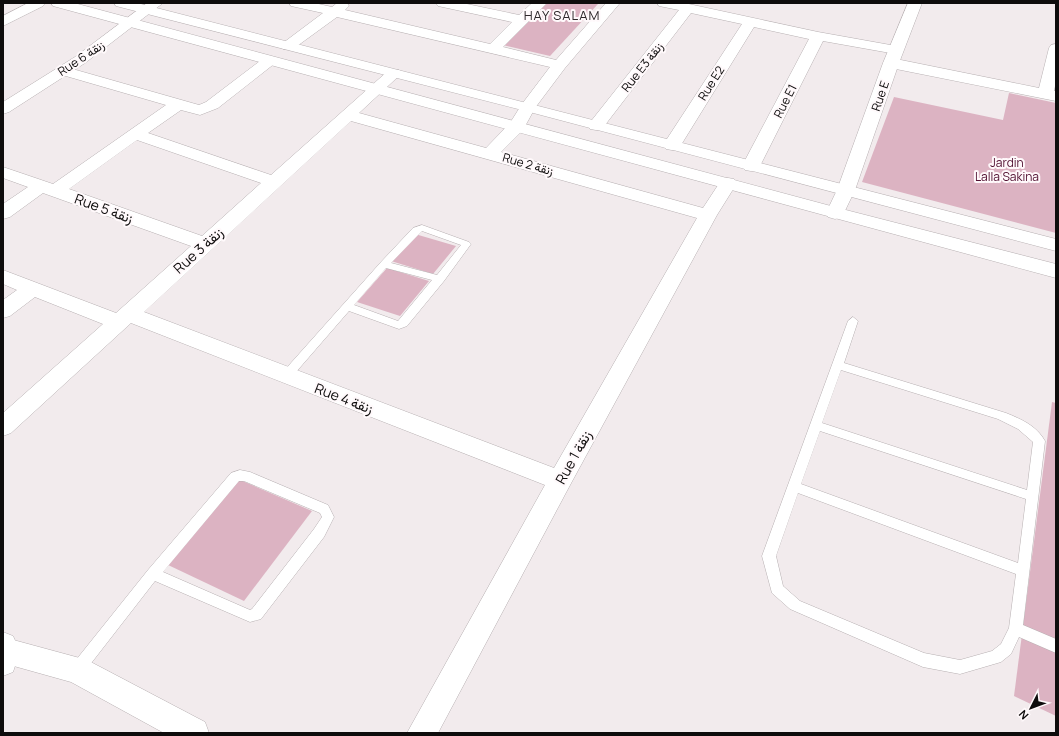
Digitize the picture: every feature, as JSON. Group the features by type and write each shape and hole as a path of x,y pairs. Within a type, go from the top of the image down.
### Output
{"street":[{"path":"3,22 38,3"},
{"path":"58,3 376,90 517,126 835,213 1056,271"},
{"path":"121,3 152,6 288,46 1056,245"},
{"path":"296,3 560,65"},
{"path":"288,46 346,3"},
{"path":"443,3 522,20"},
{"path":"493,49 540,3"},
{"path":"490,154 517,126 528,107 560,65 613,3"},
{"path":"664,3 818,36 1050,95 1056,48"},
{"name":"Rue E","path":"835,213 846,190 894,56 916,3"},
{"name":"Rue 6 زنقة","path":"3,109 64,71 112,38 152,6"},
{"name":"Rue E3 زنقة","path":"596,125 688,8"},
{"name":"Rue E2","path":"672,145 750,22"},
{"name":"Rue E1","path":"752,166 818,36"},
{"path":"64,71 200,110 208,108 269,61"},
{"name":"Rue 3 زنقة","path":"3,427 394,73"},
{"path":"3,213 48,188 135,134 178,104"},
{"name":"Rue 2 زنقة","path":"348,115 708,215"},
{"path":"135,134 274,182"},
{"name":"Rue 5 زنقة","path":"3,172 205,244"},
{"name":"Rue 1 زنقة","path":"422,733 560,480 708,215 728,184"},
{"name":"Rue 4 زنقة","path":"3,277 32,289 124,318 286,376 560,480"},
{"path":"3,311 32,289"},
{"path":"4,652 77,670 194,733"}],"lane":[{"path":"286,376 347,306 384,264 416,230 422,228 466,244 407,320 399,325 347,306"},
{"path":"384,264 440,279"},
{"path":"838,364 1002,416 1021,424 1034,434 1039,441 1031,496 1016,629 1006,649 996,657 960,667 923,660 795,605 777,589 769,556 838,364 854,321"},
{"path":"816,425 1031,496"},
{"path":"77,670 153,574 235,477 240,475 324,509 327,512 328,517 319,533 256,615 250,616 239,612 153,574"},
{"path":"794,487 1022,570"},
{"path":"1016,629 1056,646"}],"green space":[{"path":"545,3 598,4 550,56 503,45"},
{"name":"Jardin Lalla Sakina","path":"1009,93 1056,103 1056,233 862,182 894,97 1003,120"},
{"path":"415,234 456,246 433,274 391,261"},
{"path":"387,268 429,281 400,316 357,302"},
{"path":"1052,402 1056,403 1056,716 1014,696"},
{"path":"238,479 312,511 244,601 166,564"}],"district":[{"name":"HAY SALAM","path":"562,15"}]}
